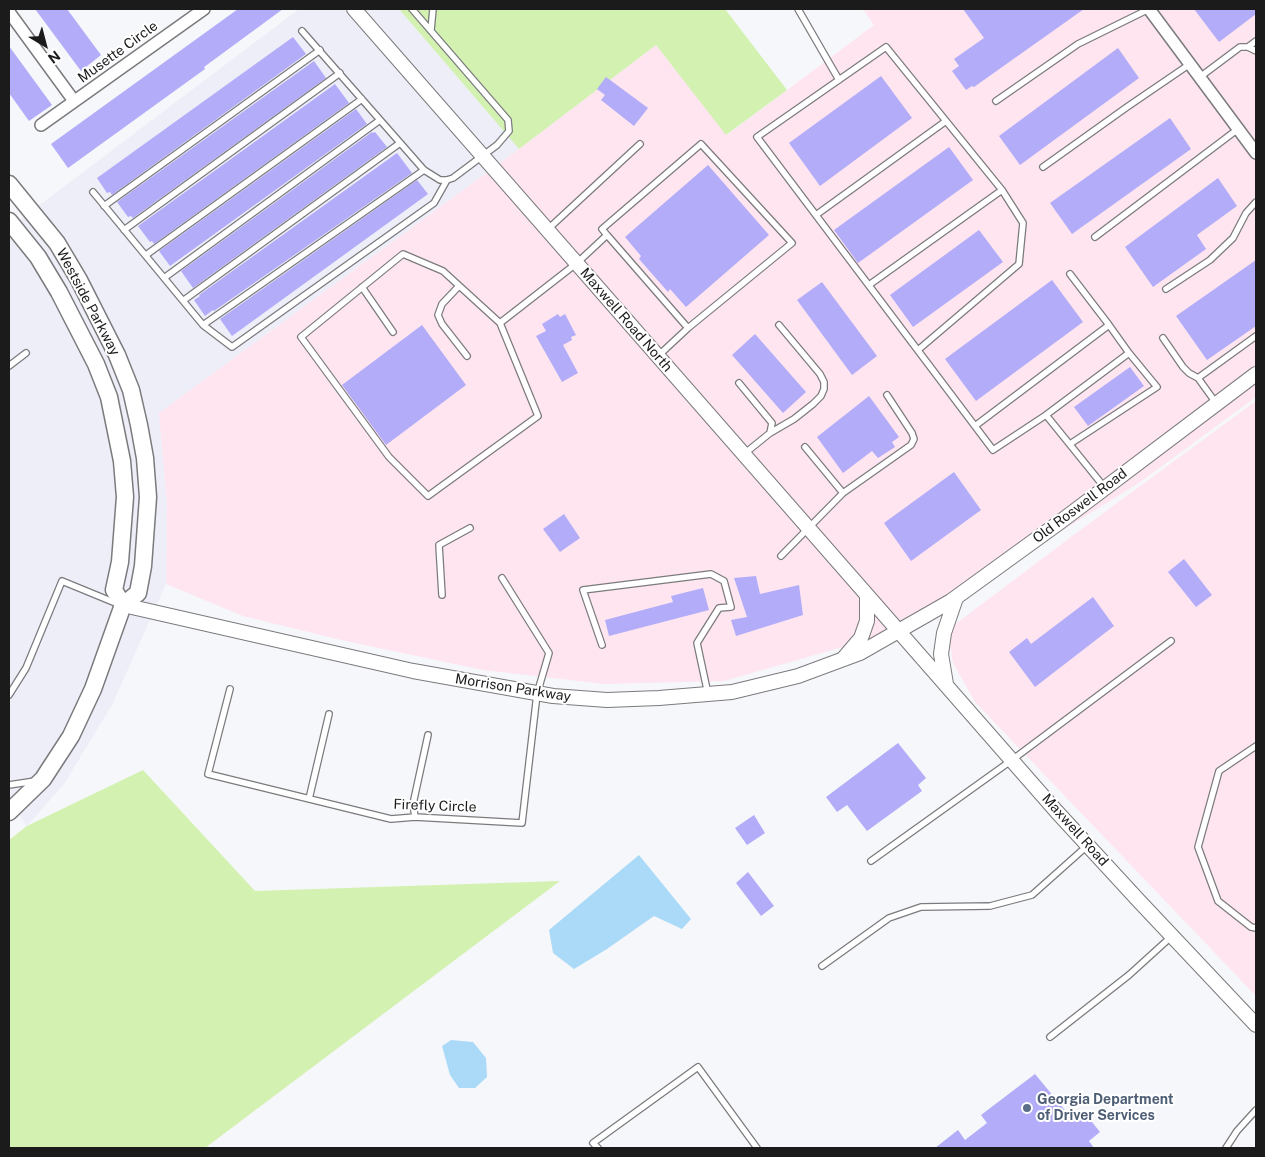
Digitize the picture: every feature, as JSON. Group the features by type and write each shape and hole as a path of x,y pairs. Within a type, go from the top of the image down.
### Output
{"main road":[{"name":"Westside Parkway","path":"9,184 57,244 79,280 118,355 131,390 145,458 148,497 143,566 138,594 122,605 83,713 71,736 42,780 9,812"},
{"name":"Westside Parkway","path":"9,221 38,257 59,292 89,349 109,397 122,461 125,497 120,562 114,590 122,605"}],"street":[{"name":"Musette Circle","path":"41,125 204,9"},
{"name":"Maxwell Road North","path":"354,9 899,630"},
{"path":"1149,9 1256,153"},
{"name":"Musette Circle","path":"9,12 74,102"},
{"name":"Old Roswell Road","path":"899,630 956,598 1256,374"},
{"path":"842,660 861,638 867,621 867,595"},
{"path":"946,685 941,654 944,633 956,598"},
{"name":"Morrison Parkway","path":"122,605 413,671 537,694 607,700 732,692 798,676 842,660 860,653 899,630"},
{"name":"Maxwell Road","path":"899,630 1088,845 1256,1025"}],"lane":[{"path":"302,31 424,170 440,180 447,180 453,178 497,145 509,131 508,120 412,9"},
{"path":"431,30 433,9"},
{"path":"798,9 839,80"},
{"path":"996,101 1078,44 1149,9"},
{"path":"1248,48 1256,41"},
{"path":"918,350 1019,264 1023,224 1002,190 886,47 757,137 993,450 1046,415 1129,353"},
{"path":"1200,77 1240,47 1256,51"},
{"path":"104,206 320,50"},
{"path":"1043,167 1190,64"},
{"path":"124,230 340,73"},
{"path":"146,255 362,99"},
{"path":"164,278 380,120"},
{"path":"816,215 946,121"},
{"path":"1095,237 1238,129"},
{"path":"184,300 400,143"},
{"path":"547,230 640,144"},
{"path":"658,356 688,328 792,243 701,144 602,228 688,328"},
{"path":"204,325 424,170"},
{"path":"93,192 204,325 232,347 434,204 447,180"},
{"path":"869,285 1002,190"},
{"path":"1166,289 1210,260 1233,238 1246,213 1256,202"},
{"path":"500,323 577,263 607,235"},
{"path":"403,254 443,271 459,286 500,323 538,416 428,496 389,457 301,338 403,254"},
{"path":"1070,274 1157,387 1070,444"},
{"path":"459,286 442,304 438,315 442,324 467,356"},
{"path":"362,287 393,332"},
{"path":"975,426 1110,325"},
{"path":"744,454 770,433 799,415 821,396 824,389 824,382 820,374 779,326"},
{"path":"1198,378 1256,336"},
{"path":"1163,338 1183,367 1198,378 1216,403"},
{"path":"9,366 26,354"},
{"path":"739,383 772,423 770,433"},
{"path":"781,556 843,493 911,445 914,439 912,433 887,395"},
{"path":"1046,415 1105,488"},
{"path":"805,447 843,493"},
{"path":"442,595 439,545 470,528"},
{"path":"602,645 584,590 711,574 724,581 731,607 720,608 697,644 708,694"},
{"name":"Firefly Circle","path":"230,689 208,774 391,819 415,817 522,822 537,694 549,652 502,578"},
{"path":"9,695 26,668 62,581 122,605"},
{"path":"871,861 1012,760 1170,641"},
{"path":"310,799 329,714"},
{"path":"415,817 413,804 428,735"},
{"path":"1256,746 1219,771 1198,847 1218,901 1251,927 1256,928"},
{"path":"9,785 42,780"},
{"path":"822,966 889,918 921,907 990,906 1032,895 1088,845"},
{"path":"1050,1037 1129,975 1172,936"},
{"path":"598,1148 593,1143 698,1067 757,1148"},
{"path":"1226,1148 1237,1131 1256,1110"}],"shaded area":[{"path":"299,9 399,9 519,149 159,413 167,506 166,584 112,705 64,784 27,826 9,800 9,228"},
{"path":"863,9 1256,9 1256,397 1139,483 899,631 724,681 605,684 483,670 341,640 243,616 166,584 167,506 159,413 519,149 656,45 727,135 874,25"},
{"path":"1256,401 1256,996 975,702 953,663 949,636 954,625"}],"green space":[{"path":"399,9 725,9 787,90 726,135 656,45 519,149"},
{"path":"143,770 255,891 560,881 205,1148 9,1148 9,840 27,826"}],"water":[{"path":"639,855 691,919 682,929 654,916 607,949 574,969 553,953 549,930"},
{"path":"451,1040 473,1042 486,1058 487,1077 475,1088 459,1088 450,1075 442,1046"}],"building":[{"path":"35,9 67,9 101,55 81,71"},
{"path":"238,9 283,9 204,67 205,69 68,168 51,144"},
{"path":"963,9 1084,9 974,87 972,86 966,90 952,71 959,66 954,59 984,38"},
{"path":"1194,9 1256,9 1256,14 1219,42"},
{"path":"293,37 306,54 112,195 110,192 107,193 97,178"},
{"path":"9,46 52,105 29,121 9,93"},
{"path":"1118,48 1139,78 1020,165 999,136"},
{"path":"314,61 326,78 133,218 131,216 128,217 117,202"},
{"path":"881,76 912,118 820,186 789,143"},
{"path":"606,77 648,108 634,126 601,100 605,95 597,89"},
{"path":"335,84 349,103 154,244 152,241 150,242 138,226"},
{"path":"356,109 367,124 170,266 159,251"},
{"path":"1170,118 1191,149 1072,234 1050,203"},
{"path":"372,132 375,132 387,147 193,288 181,271"},
{"path":"949,147 973,180 858,263 834,230"},
{"path":"397,153 412,173 205,316 194,300 199,295"},
{"path":"708,165 769,235 686,307 670,289 668,292 639,259 641,256 625,237"},
{"path":"1218,178 1237,206 1197,235 1206,249 1153,287 1125,247"},
{"path":"417,180 428,194 232,336 220,319"},
{"path":"979,230 1003,262 913,327 890,295"},
{"path":"1256,260 1256,326 1207,360 1176,316"},
{"path":"1052,280 1083,322 976,401 945,359"},
{"path":"822,282 877,356 852,375 797,300"},
{"path":"558,314 560,317 565,314 576,335 571,337 572,340 563,345 578,373 562,382 536,336 546,331 542,324"},
{"path":"422,325 466,385 386,445 342,385"},
{"path":"755,334 806,392 783,413 732,355"},
{"path":"1130,367 1144,386 1088,426 1074,407"},
{"path":"869,396 899,437 892,442 895,447 878,458 872,451 843,473 817,437"},
{"path":"954,472 981,510 911,561 884,523"},
{"path":"564,514 580,538 560,552 543,529"},
{"path":"1184,559 1212,595 1196,607 1168,572"},
{"path":"756,576 760,594 799,585 803,615 736,636 731,620 747,617 734,578"},
{"path":"703,588 709,610 609,636 605,620 673,602 671,596"},
{"path":"1093,597 1114,626 1035,687 1009,652 1027,638 1031,644"},
{"path":"898,743 926,778 918,785 922,791 867,831 847,805 837,812 826,797"},
{"path":"754,815 765,833 747,845 735,828"},
{"path":"748,872 774,906 761,916 736,883"},
{"name":"Georgia Department of Driver Services","path":"1035,1074 1073,1120 1084,1112 1100,1132 1089,1141 1094,1148 935,1148 958,1130 965,1140 987,1123 981,1115"}],"place":[{"name":"Georgia Department of Driver Services","path":"1027,1108"}]}
